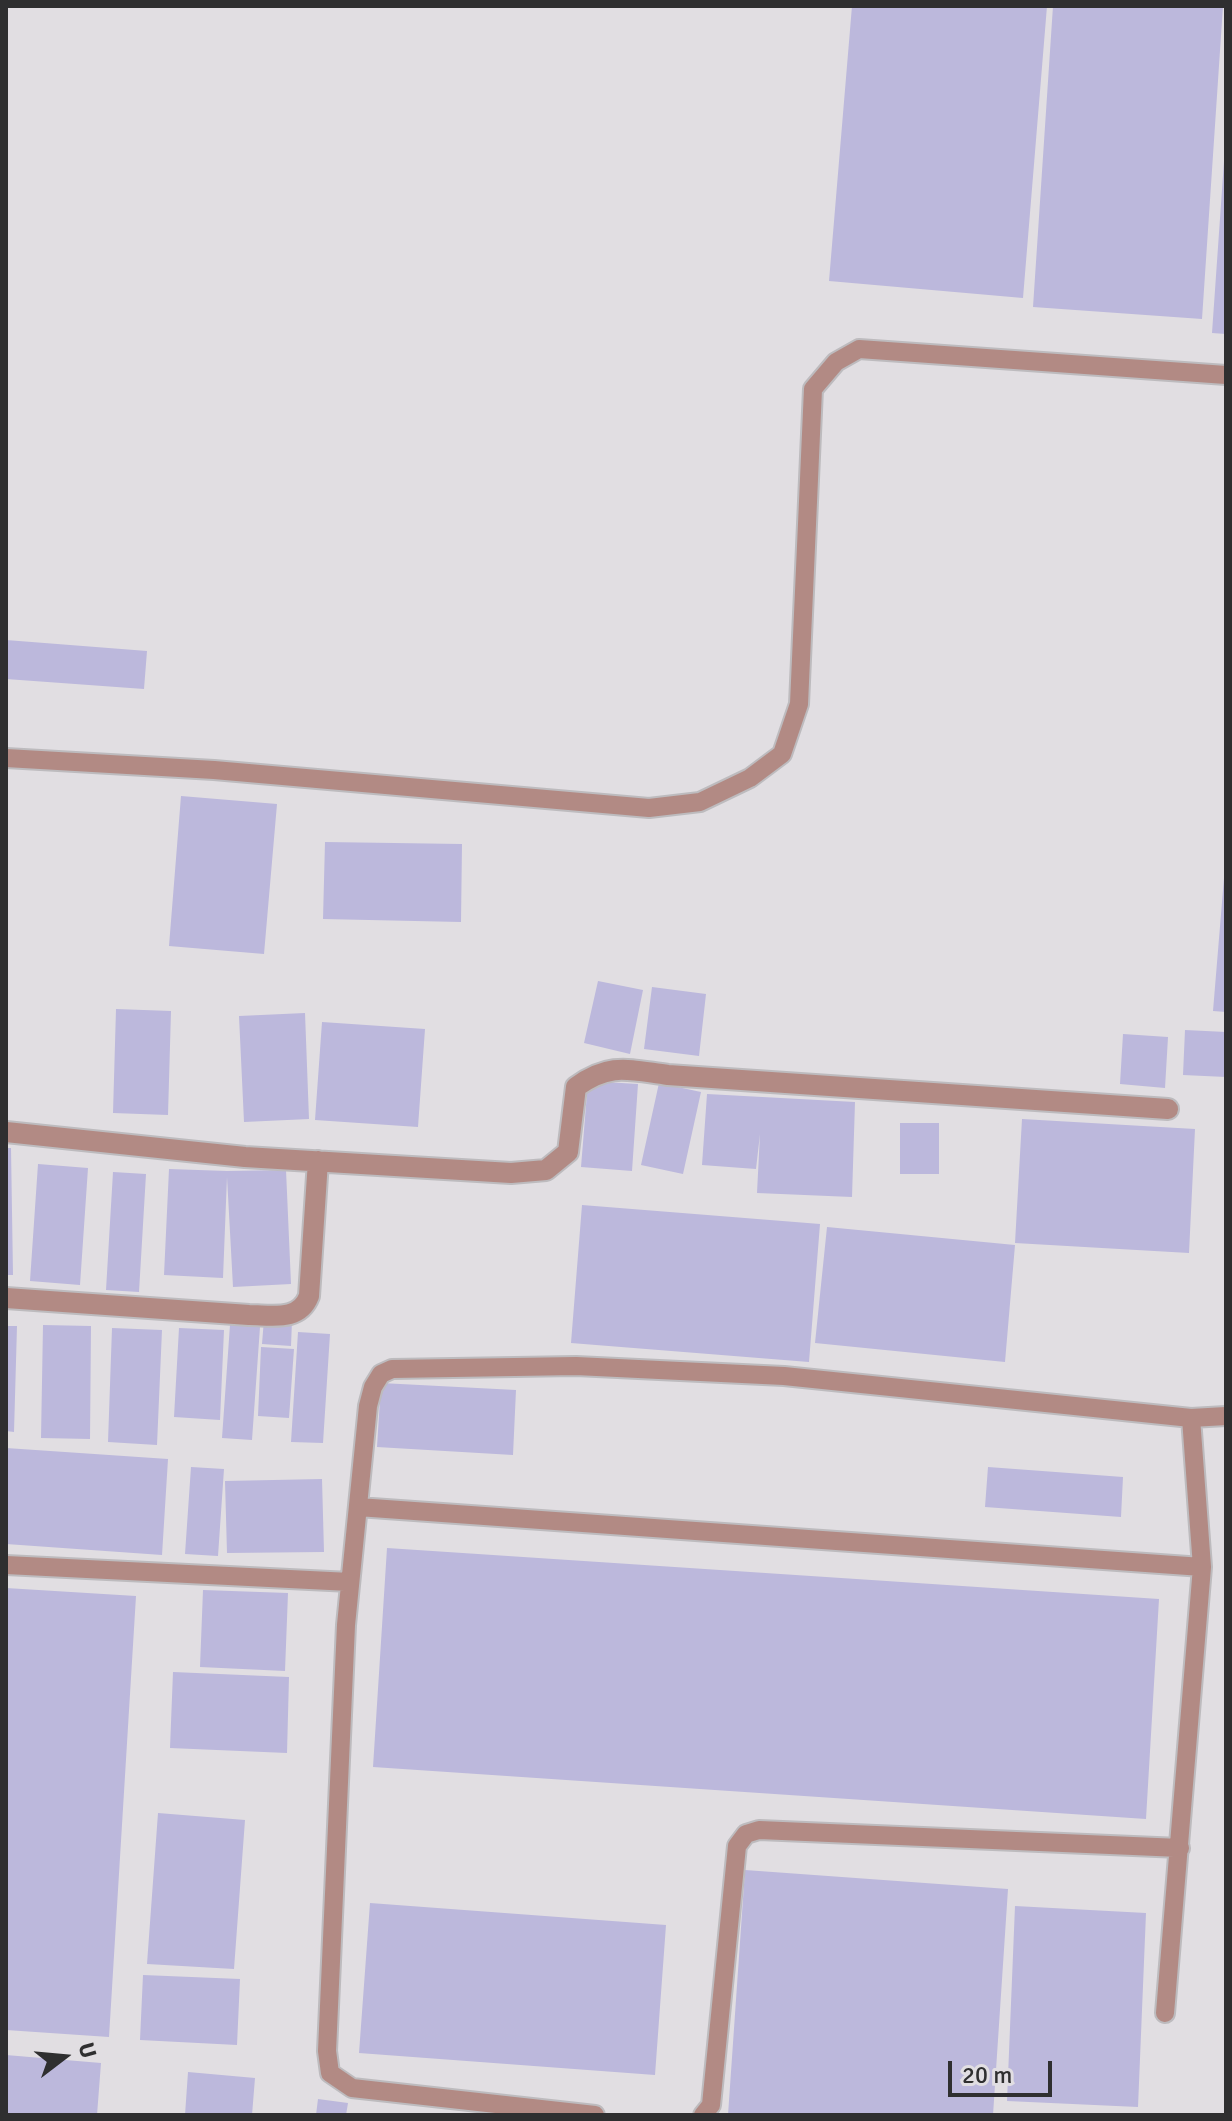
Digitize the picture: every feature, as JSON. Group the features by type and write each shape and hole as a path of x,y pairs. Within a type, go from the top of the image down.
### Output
{"street":[{"path":"6,1132 245,1157 511,1173 546,1170 568,1152 576,1087 592,1075 617,1068 668,1075 1168,1109"},
{"path":"6,1298 249,1315 289,1315 300,1311 309,1296 318,1161"}],"lane":[{"path":"6,758 214,770 649,808 700,802 750,778 782,754 799,704 813,389 836,362 859,349 1226,375"},
{"path":"595,2115 352,2088 330,2073 327,2051 350,1582 368,1406 373,1387 381,1374 392,1369 576,1366 752,1374 1191,1418 1226,1416"},
{"path":"1165,2013 1202,1567 1191,1418"},
{"path":"358,1507 1202,1567"},
{"path":"6,1565 350,1582"},
{"path":"703,2115 711,2105 737,1846 746,1834 759,1830 1180,1848"}],"building":[{"path":"852,6 1047,6 1023,298 829,281"},
{"path":"1053,6 1223,6 1202,319 1033,307"},
{"path":"1226,161 1226,334 1212,333"},
{"path":"6,640 147,651 144,689 6,679"},
{"path":"181,796 277,804 264,954 169,946"},
{"path":"325,842 462,844 461,922 323,919"},
{"path":"1226,878 1226,1012 1213,1011"},
{"path":"598,981 643,990 630,1054 584,1043"},
{"path":"652,987 706,994 699,1056 644,1049"},
{"path":"116,1009 171,1011 168,1115 113,1113"},
{"path":"305,1013 309,1119 244,1122 239,1016"},
{"path":"322,1022 425,1029 418,1127 315,1120"},
{"path":"1185,1030 1226,1032 1226,1077 1183,1075"},
{"path":"1123,1034 1168,1037 1165,1088 1120,1084"},
{"path":"588,1081 638,1084 632,1171 581,1167"},
{"path":"659,1083 701,1092 683,1174 641,1165"},
{"path":"707,1094 855,1102 852,1197 757,1193 760,1134 756,1169 702,1165"},
{"path":"1022,1119 1195,1129 1189,1253 1015,1243"},
{"path":"900,1123 939,1123 939,1174 900,1174"},
{"path":"6,1148 11,1148 13,1275 6,1275"},
{"path":"38,1164 88,1168 80,1285 30,1281"},
{"path":"169,1169 286,1170 291,1284 233,1287 227,1177 223,1278 164,1275"},
{"path":"113,1172 146,1174 139,1292 106,1290"},
{"path":"582,1205 820,1224 809,1362 571,1343"},
{"path":"827,1227 1015,1245 1005,1362 815,1343"},
{"path":"264,1319 292,1321 291,1346 262,1344"},
{"path":"43,1325 91,1326 90,1439 41,1438"},
{"path":"230,1325 260,1327 252,1440 222,1438"},
{"path":"6,1326 17,1326 14,1432 6,1431"},
{"path":"112,1328 162,1330 157,1445 108,1442"},
{"path":"179,1328 224,1330 220,1420 174,1417"},
{"path":"298,1332 330,1334 323,1443 291,1442"},
{"path":"261,1347 294,1349 289,1418 258,1416"},
{"path":"381,1383 516,1390 513,1455 377,1447"},
{"path":"6,1448 168,1459 162,1555 6,1544"},
{"path":"191,1467 224,1469 218,1556 185,1554"},
{"path":"988,1467 1123,1477 1121,1517 985,1507"},
{"path":"322,1479 324,1552 227,1553 225,1481"},
{"path":"387,1548 1159,1599 1146,1819 373,1767"},
{"path":"6,1588 136,1596 109,2037 6,2030"},
{"path":"203,1590 288,1593 285,1671 200,1667"},
{"path":"173,1672 289,1677 287,1753 170,1748"},
{"path":"158,1813 245,1820 234,1969 147,1964"},
{"path":"745,1870 1008,1889 993,2115 728,2115"},
{"path":"370,1903 666,1925 655,2075 359,2053"},
{"path":"1015,1906 1146,1913 1138,2107 1007,2101"},
{"path":"143,1975 240,1979 237,2045 140,2040"},
{"path":"6,2055 101,2063 97,2115 6,2115"},
{"path":"188,2072 255,2078 252,2115 185,2115"},
{"path":"318,2099 348,2103 346,2115 316,2115"}]}
